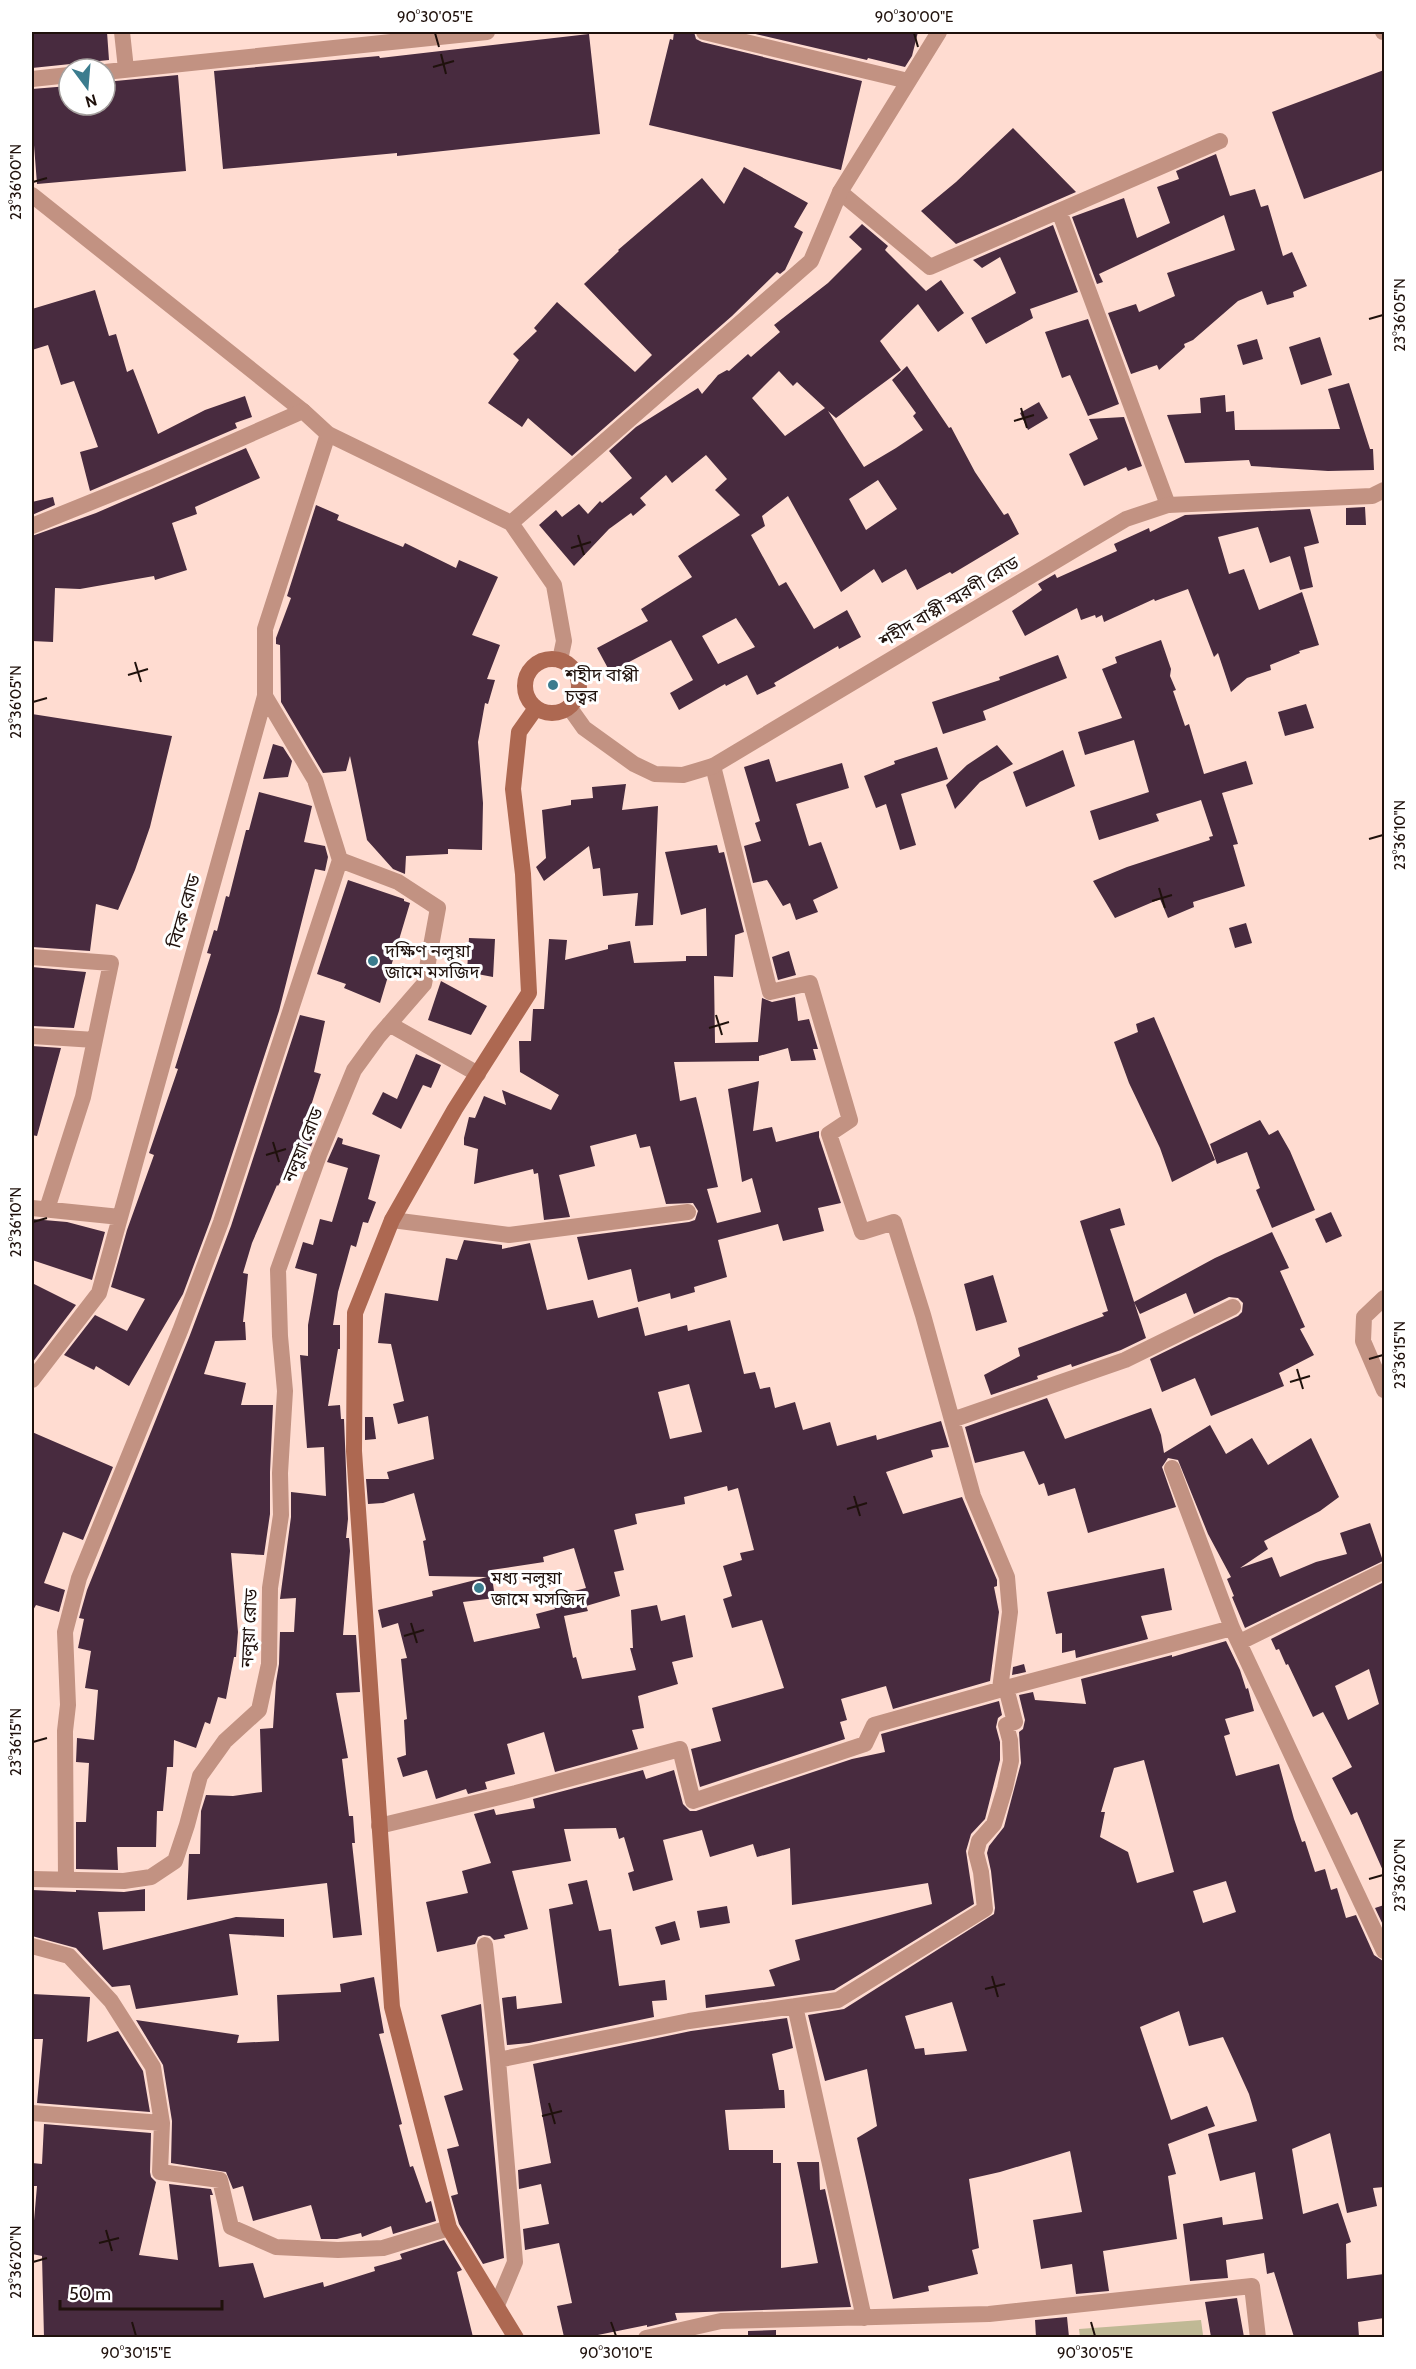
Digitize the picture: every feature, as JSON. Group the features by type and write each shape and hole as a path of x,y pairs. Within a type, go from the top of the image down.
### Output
{"main road":[{"path":"560,660 573,669 577,677 578,693 569,707 553,713 536,708 526,693 528,674 541,662 560,660"},
{"path":"516,2337 449,2228 392,2007 354,1450 356,1314 392,1220 455,1109 529,993 523,874 513,789 519,732 536,708"}],"street":[{"path":"122,32 126,69"},
{"path":"117,70 488,32"},
{"path":"704,32 908,81"},
{"path":"511,523 811,261 840,192 939,32"},
{"path":"32,79 57,76"},
{"path":"840,192 930,267 1220,141"},
{"path":"32,195 303,411 328,434 511,523 554,585 564,641 560,660"},
{"path":"1059,211 1168,505"},
{"path":"32,526 150,478 303,411"},
{"name":"বিকে রোড","path":"32,1380 99,1293 265,696 265,629 328,434"},
{"name":"শহীদ বাপ্পী স্মরণী রোড","path":"569,707 584,728 634,764 655,774 684,775 713,766 1126,519 1168,505 1372,495 1384,490"},
{"path":"32,1879 66,1880 65,1731 68,1705 65,1632 78,1578 180,1331 221,1222 340,860 315,780 265,696"},
{"path":"498,2060 689,2021 838,2000 985,1909 981,1872 976,1853 979,1841 994,1824 1011,1761 1010,1740 1006,1725 1015,1722 1003,1688 1010,1612 1007,1577 973,1496 894,1222 862,1232 829,1134 850,1120 810,984 770,992 713,766"},
{"name":"নলুয়া রোড","path":"66,1880 124,1881 151,1877 175,1861 200,1776 225,1741 259,1710 268,1664 270,1588 281,1515 280,1473 285,1391 280,1336 278,1270 319,1155 354,1070 389,1024 424,984 438,908 398,882 340,860"},
{"path":"32,957 111,963 83,1097 39,1209 120,1217"},
{"path":"389,1024 478,1074"},
{"path":"32,1036 94,1040"},
{"path":"392,1220 509,1235 688,1212"},
{"path":"1384,1298 1364,1317 1363,1341 1384,1390"},
{"path":"952,1420 1125,1360 1233,1307"},
{"path":"1172,1468 1236,1635 1384,1951"},
{"path":"380,1826 516,1793 680,1749 693,1801 865,1744 874,1725 1003,1688 1236,1635 1384,1571"},
{"path":"32,1946 69,1956 111,2001 153,2067 162,2123 160,2172 220,2180 231,2227 276,2247 338,2250 383,2248 449,2228"},
{"path":"485,1946 498,2060 515,2262 497,2305"},
{"path":"795,2006 864,2318"},
{"path":"32,2113 162,2123"},
{"path":"646,2337 721,2321 989,2314 1252,2286 1258,2337"}],"shaded area":[{"path":"1201,2320 1203,2335 1185,2338 1080,2337 1079,2329"}],"building":[{"path":"32,32 107,32 109,57 57,57 57,65 32,68"},
{"path":"674,32 694,32 696,39 702,42 862,81 841,170 649,125 670,39 673,40"},
{"path":"747,32 918,32 912,56 905,67"},
{"path":"589,34 600,134 397,156 397,153 223,169 214,71 379,56 380,58"},
{"path":"1384,70 1384,170 1304,199 1272,112"},
{"path":"178,75 186,171 37,184 32,89 57,87 57,117 117,117 117,81"},
{"path":"1013,128 1076,192 956,244 921,211 956,182"},
{"path":"1216,154 1230,196 1255,189 1261,207 1268,205 1283,256 1292,252 1307,286 1293,292 1294,297 1267,305 1262,291 1238,301 1193,340 1184,344 1185,347 1159,370 1157,365 1131,374 1108,313 1136,304 1139,312 1175,296 1167,273 1235,250 1224,215 1099,274 1103,282 1097,284 1072,217 1124,198 1137,238 1170,223 1157,187 1179,179 1176,171"},
{"path":"744,167 808,203 794,227 803,232 785,270 780,274 777,272 732,316 572,456 528,418 522,427 488,403 519,360 513,354 537,331 534,328 557,302 635,372 652,355 584,284 618,250 702,178 724,204"},
{"path":"862,224 888,246 885,250 926,291 941,280 964,313 938,332 918,304 880,341 901,370 836,418 828,411 864,467 923,430 913,416 916,413 892,380 907,366 949,428 951,427 975,472 1004,515 1008,513 1019,534 952,574 950,572 917,590 906,569 882,583 874,569 841,592 788,496 762,516 765,526 751,535 779,586 786,582 814,629 847,610 861,637 839,649 838,646 774,683 776,686 757,695 747,675 726,686 725,684 679,710 670,693 693,680 671,640 610,672 597,648 648,621 641,609 692,577 678,556 740,515 715,490 727,479 706,455 672,483 666,475 640,498 646,505 633,516 631,513 609,529 574,566 539,525 556,510 562,517 579,504 588,514 600,501 602,503 632,478 609,451 636,427 698,388 702,394 718,375 729,371 748,354 751,357 780,332 774,325 828,283 862,249 849,237","holes":["779,371 793,386 797,382 825,408 785,436 752,398","878,480 897,509 866,530 849,499","736,618 755,647 718,664 702,636"]},
{"path":"1053,225 1078,292 1030,309 1033,318 986,344 971,318 1016,293 1000,257 982,268 973,260"},
{"path":"95,290 109,336 116,334 127,372 133,369 158,434 205,410 245,396 252,417 235,423 237,428 90,491 80,452 98,447 74,381 61,385 48,345 32,350 32,309"},
{"path":"1088,319 1119,404 1088,416 1070,375 1062,378 1045,332"},
{"path":"1320,337 1332,375 1301,385 1289,347"},
{"path":"1257,339 1263,359 1243,365 1237,345"},
{"path":"1349,383 1370,449 1373,449 1374,470 1328,471 1251,466 1249,460 1185,463 1167,415 1201,413 1200,398 1225,395 1226,412 1234,411 1235,430 1340,429 1328,389"},
{"path":"1039,402 1048,418 1028,430 1020,413"},
{"path":"1124,417 1142,466 1128,471 1126,467 1084,486 1069,454 1098,439 1089,419"},
{"path":"246,448 260,478 195,507 197,514 172,523 187,570 155,580 154,576 80,589 55,588 53,642 32,641 32,536 96,513"},
{"path":"53,497 55,505 32,515 32,502"},
{"path":"316,505 339,515 337,520 403,547 405,543 456,568 459,560 498,577 472,635 500,645 487,679 495,680 488,704 485,703 478,742 483,803 482,850 448,849 448,854 406,856 405,874 393,869 367,840 350,756 346,771 323,773 281,702 280,645 276,644 276,638 291,598 287,596"},
{"path":"1365,507 1366,525 1346,525 1346,508"},
{"path":"1310,509 1319,543 1304,547 1313,587 1300,590 1290,556 1270,563 1258,527 1218,537 1229,574 1244,569 1259,610 1302,592 1319,645 1299,651 1300,653 1270,665 1271,670 1247,678 1231,692 1218,653 1214,657 1188,589 1155,601 1154,599 1104,622 1102,615 1081,620 1077,608 1025,636 1012,611 1042,590 1038,584 1055,574 1057,578 1117,551 1114,544 1149,528 1150,532 1185,515"},
{"path":"1161,640 1176,690 1173,691 1185,726 1189,724 1204,774 1246,761 1253,784 1222,793 1238,844 1233,845 1245,886 1193,902 1194,907 1168,918 1160,899 1115,918 1093,881 1127,867 1210,840 1209,837 1213,836 1201,800 1156,814 1159,821 1099,840 1090,811 1149,792 1134,740 1085,755 1078,732 1122,718 1102,669 1117,663 1115,657"},
{"path":"1058,655 1067,678 983,711 986,720 943,734 932,702 1000,680 999,677"},
{"path":"1306,704 1314,728 1285,736 1278,712"},
{"path":"32,714 172,736 150,827 135,870 118,910 96,904 90,951 32,947"},
{"path":"273,744 283,747 292,761 288,777 263,779"},
{"path":"997,745 1013,764 980,782 955,809 946,785 967,765"},
{"path":"937,747 948,779 901,794 916,845 900,850 886,804 876,808 864,776 895,764 894,761"},
{"path":"1063,750 1075,786 1026,807 1013,772"},
{"path":"769,759 776,782 842,763 849,788 796,804 809,846 821,842 838,888 813,900 818,912 796,920 790,903 783,906 767,880 753,883 744,846 761,841 755,823 760,821 744,767"},
{"path":"626,784 622,810 658,806 653,925 635,926 638,893 603,896 600,868 593,869 589,846 544,881 536,867 546,858 542,810 571,805 571,800 593,798 592,787"},
{"path":"259,792 312,806 304,842 325,846 328,857 325,871 315,869 279,1011 211,1219 183,1294 129,1386 96,1366 94,1370 64,1355 95,1315 127,1331 145,1299 111,1287 127,1230 154,1155 149,1153 178,1069 175,1068 211,954 207,953 214,930 217,931 226,896 229,897 246,830 249,830"},
{"path":"717,845 719,853 724,852 744,932 735,935 733,977 714,976 715,1043 758,1042 762,998 772,1002 795,997 798,1021 809,1019 818,1049 813,1049 816,1060 791,1061 788,1048 759,1056 759,1061 674,1062 680,1101 696,1097 718,1187 707,1189 717,1223 761,1212 752,1178 742,1182 728,1089 759,1081 753,1131 772,1127 776,1142 819,1131 841,1203 818,1208 824,1231 783,1241 778,1224 718,1240 727,1277 694,1287 695,1292 671,1299 670,1293 638,1302 631,1269 588,1280 577,1237 695,1220 698,1211 693,1203 666,1204 650,1146 640,1148 636,1134 590,1146 595,1166 559,1175 570,1217 544,1220 538,1173 534,1174 533,1169 474,1184 478,1149 464,1145 464,1138 469,1117 475,1118 484,1096 506,1105 502,1090 551,1110 559,1095 520,1072 519,1041 531,1041 533,1009 544,1009 549,939 567,940 565,960 608,949 608,945 630,941 634,963 686,961 686,956 707,956 706,908 681,915 665,852"},
{"path":"348,880 410,903 380,1003 344,988 346,984 317,974"},
{"path":"1246,923 1252,943 1235,948 1229,928"},
{"path":"469,938 495,939 493,977 467,972"},
{"path":"789,951 796,975 778,980 772,957"},
{"path":"32,967 86,972 74,1028 32,1026"},
{"path":"441,981 487,1006 471,1035 428,1020"},
{"path":"300,1015 325,1021 314,1072 321,1074 304,1128 317,1131 307,1157 296,1154 277,1185 252,1243 243,1273 248,1274 243,1322 245,1322 246,1340 215,1341 204,1374 246,1383 241,1405 273,1405 270,1514 264,1555 231,1553 238,1632 236,1657 234,1657 226,1699 218,1697 210,1724 205,1722 196,1748 174,1740 173,1767 167,1767 163,1811 157,1811 156,1847 117,1847 118,1870 76,1869 76,1822 86,1822 89,1763 76,1762 77,1738 94,1740 98,1690 85,1688 91,1651 78,1648 84,1619 79,1618 87,1590 190,1335 231,1226"},
{"path":"1154,1017 1215,1160 1172,1182 1160,1148 1129,1083 1114,1042 1138,1032 1136,1024"},
{"path":"32,1046 61,1048 37,1136 32,1135"},
{"path":"416,1054 441,1065 431,1088 423,1085 401,1129 372,1114 383,1092 397,1099"},
{"path":"1260,1120 1269,1135 1278,1130 1290,1151 1315,1210 1272,1228 1256,1190 1260,1188 1247,1152 1217,1164 1210,1144"},
{"path":"338,1137 343,1139 342,1144 380,1155 368,1199 376,1202 368,1223 363,1222 356,1247 351,1245 338,1292 333,1325 340,1325 340,1349 338,1349 328,1406 340,1405 341,1419 344,1419 348,1519 346,1538 349,1538 350,1551 343,1635 356,1635 360,1692 336,1693 348,1758 342,1759 349,1816 353,1816 355,1843 352,1843 362,1935 333,1938 327,1883 187,1900 189,1854 200,1854 201,1811 206,1795 233,1796 262,1792 260,1729 273,1728 280,1632 294,1632 296,1598 280,1599 291,1517 291,1492 326,1496 324,1447 307,1448 300,1355 308,1356 308,1325 317,1274 295,1268 303,1242 313,1245 320,1219 332,1222 348,1168 327,1162"},
{"path":"1120,1208 1125,1225 1110,1229 1146,1338 1121,1350 1072,1367 1071,1364 1037,1376 1038,1379 991,1395 984,1375 1020,1356 1018,1348 1104,1316 1102,1313 1108,1311 1080,1221"},
{"path":"1331,1212 1342,1236 1326,1243 1315,1219"},
{"path":"32,1219 67,1222 105,1232 92,1280 32,1260"},
{"path":"1272,1232 1289,1268 1280,1271 1305,1327 1300,1329 1314,1355 1279,1373 1284,1386 1211,1416 1195,1378 1162,1392 1150,1359 1238,1316 1242,1312 1243,1303 1238,1298 1229,1297 1194,1314 1186,1293 1140,1314 1134,1302 1215,1258"},
{"path":"464,1240 502,1245 502,1249 530,1243 547,1310 593,1300 598,1318 638,1307 645,1336 687,1325 688,1331 730,1320 744,1374 755,1372 760,1389 770,1387 775,1408 795,1402 803,1430 830,1422 837,1446 876,1435 877,1440 941,1421 949,1447 931,1450 933,1457 886,1472 903,1514 962,1497 997,1580 997,1586 994,1587 999,1612 990,1681 893,1709 886,1686 841,1699 847,1720 840,1722 845,1739 700,1787 691,1749 721,1741 712,1708 784,1688 762,1620 732,1628 723,1599 732,1596 723,1566 742,1560 740,1553 754,1550 738,1488 728,1491 727,1486 684,1497 685,1504 635,1514 637,1524 614,1530 624,1570 614,1572 620,1596 586,1606 588,1611 564,1616 573,1658 576,1657 582,1679 636,1670 630,1648 633,1648 631,1610 657,1605 661,1621 685,1615 693,1657 672,1662 678,1684 638,1696 644,1728 632,1730 638,1749 555,1772 544,1732 507,1744 515,1774 485,1782 487,1789 468,1794 466,1789 436,1799 427,1770 403,1777 397,1758 406,1755 404,1720 407,1719 401,1659 407,1658 398,1623 382,1628 378,1610 433,1596 432,1591 487,1577 429,1576 423,1541 426,1540 414,1493 383,1503 368,1504 366,1479 389,1479 387,1472 434,1459 428,1416 398,1424 393,1404 404,1401 391,1344 378,1343 385,1293 438,1301 446,1258 457,1260","holes":["689,1384 702,1432 670,1439 658,1392","574,1548 586,1588 551,1597 555,1609 536,1614 540,1628 474,1642 463,1602 495,1598 491,1570 544,1562 543,1557"]},
{"path":"993,1275 1007,1322 976,1331 964,1284"},
{"path":"32,1283 76,1305 32,1363"},
{"path":"1047,1398 1065,1439 1151,1408 1161,1435 1164,1453 1210,1425 1226,1454 1252,1438 1268,1465 1311,1438 1339,1497 1320,1511 1264,1541 1268,1549 1240,1568 1272,1557 1280,1577 1316,1562 1347,1554 1340,1533 1370,1523 1383,1561 1245,1628 1227,1579 1231,1577 1208,1534 1178,1460 1168,1458 1162,1467 1176,1507 1088,1533 1075,1488 1048,1496 1044,1483 1039,1485 1024,1451 975,1463 965,1427"},
{"path":"365,1417 373,1417 376,1439 365,1440"},
{"path":"32,1432 113,1467 83,1540 63,1532 44,1583 65,1590 59,1612 36,1605 32,1612"},
{"path":"1164,1568 1172,1610 1141,1616 1148,1639 1076,1658 1075,1650 1062,1653 1062,1633 1056,1634 1047,1592"},
{"path":"1384,1582 1384,1873 1357,1812 1351,1815 1332,1778 1352,1767 1323,1712 1313,1717 1288,1664 1286,1665 1279,1649 1276,1650 1271,1639","holes":["1369,1669 1379,1704 1348,1720 1335,1686"]},
{"path":"1226,1641 1246,1689 1248,1688 1254,1711 1225,1719 1230,1734 1224,1736 1236,1776 1279,1764 1294,1819 1302,1842 1305,1841 1315,1872 1325,1869 1331,1890 1337,1888 1346,1918 1356,1915 1374,1955 1383,1961 1384,2187 1373,2188 1377,2206 1347,2213 1330,2133 1292,2149 1303,2214 1338,2203 1351,2242 1346,2244 1347,2279 1384,2274 1384,2318 1358,2322 1359,2337 1294,2337 1274,2272 1267,2274 1264,2253 1226,2260 1228,2278 1190,2281 1183,2224 1222,2217 1223,2225 1263,2219 1255,2172 1220,2181 1208,2134 1257,2121 1249,2094 1223,2037 1189,2046 1179,2011 1140,2027 1171,2120 1207,2106 1215,2126 1168,2144 1176,2174 1168,2176 1177,2239 1103,2251 1109,2291 1076,2294 1072,2264 1041,2269 1033,2220 1082,2212 1070,2151 969,2179 979,2248 972,2250 978,2274 928,2286 929,2291 893,2299 857,2138 877,2126 867,2069 825,2081 808,2015 844,2009 994,1914 991,1871 987,1853 989,1846 1004,1827 1021,1763 1019,1732 1023,1729 1025,1720 1019,1695 1033,1692 1035,1700 1086,1704 1081,1679 1172,1655 1172,1657","holes":["1144,1760 1174,1872 1137,1883 1128,1852 1100,1837 1105,1812 1101,1812 1114,1768","1226,1881 1236,1912 1203,1923 1193,1891","952,2002 967,2051 925,2055 924,2048 915,2049 905,2016"]},
{"path":"1024,1664 1026,1672 1012,1675 1013,1667"},
{"path":"999,1701 1002,1715 998,1718 996,1727 1000,1742 1000,1760 985,1819 971,1834 966,1851 974,1904 834,1990 706,2008 705,1995 775,1986 769,1970 800,1960 795,1940 932,1904 928,1883 792,1905 790,1848 757,1857 753,1844 710,1857 702,1830 663,1840 673,1880 633,1891 628,1873 634,1871 624,1837 619,1839 616,1828 564,1829 571,1861 512,1871 528,1929 494,1940 490,1936 483,1935 478,1937 475,1944 437,1952 426,1902 468,1893 462,1871 491,1863 474,1814 494,1809 496,1815 535,1808 533,1799 643,1770 646,1779 674,1770 683,1804 690,1811 696,1811 852,1759 885,1752 881,1734"},
{"path":"587,1880 599,1931 611,1929 619,1986 665,1980 667,2000 652,2001 654,2017 529,2043 507,2045 502,1998 516,1996 517,2009 562,2003 549,1909 573,1904 568,1884"},
{"path":"145,1889 145,1911 98,1912 103,1950 236,1917 284,1919 284,1937 229,1934 238,1995 136,2009 130,1985 112,1987 76,1948 32,1936 32,1890 124,1892"},
{"path":"1384,1905 1384,1927 1375,1908"},
{"path":"727,1906 730,1923 700,1928 697,1911"},
{"path":"675,1921 680,1940 661,1945 655,1927"},
{"path":"374,1977 384,2033 379,2034 402,2124 399,2125 410,2167 413,2166 426,2203 431,2201 436,2221 393,2234 391,2226 362,2237 361,2233 337,2239 321,2239 311,2205 253,2221 243,2186 233,2189 226,2172 171,2163 172,2121 163,2065 136,2020 239,2035 237,2043 279,2041 277,1995 341,1992 340,1984"},
{"path":"32,1994 90,1997 87,2042 118,2031 143,2071 150,2112 37,2103 43,2039 32,2039"},
{"path":"481,2004 504,2258 483,2264 459,2224 451,2196 458,2194 447,2149 459,2146 444,2096 463,2090 441,2015"},
{"path":"787,2018 793,2048 772,2054 779,2090 784,2090 785,2108 725,2110 729,2150 773,2150 773,2163 781,2163 781,2268 818,2263 797,2162 819,2162 820,2190 825,2189 851,2307 675,2313 677,2320 647,2327 647,2325 588,2337 564,2337 557,2306 572,2303 559,2243 525,2250 523,2229 549,2224 541,2184 519,2189 518,2170 551,2163 533,2064 691,2031"},
{"path":"44,2124 151,2133 150,2172 156,2182 139,2255 178,2260 169,2184 211,2189 219,2267 253,2263 264,2298 323,2282 324,2287 375,2271 374,2267 402,2259 400,2254 444,2240 462,2270 457,2272 473,2337 44,2337 42,2256 32,2254 37,2186 32,2186 32,2163 42,2164"},
{"path":"1237,2298 1244,2337 1211,2337 1205,2302"},
{"path":"1067,2317 1069,2337 1036,2337 1035,2320"},
{"path":"776,2330 776,2337 748,2337 748,2331"}],"place":[{"name":"শহীদ বাপ্পী চত্বর","path":"553,685"},
{"name":"দক্ষিণ নলুয়া জামে মসজিদ","path":"373,961"},
{"name":"মধ্য নলুয়া জামে মসজিদ","path":"479,1588"}]}
